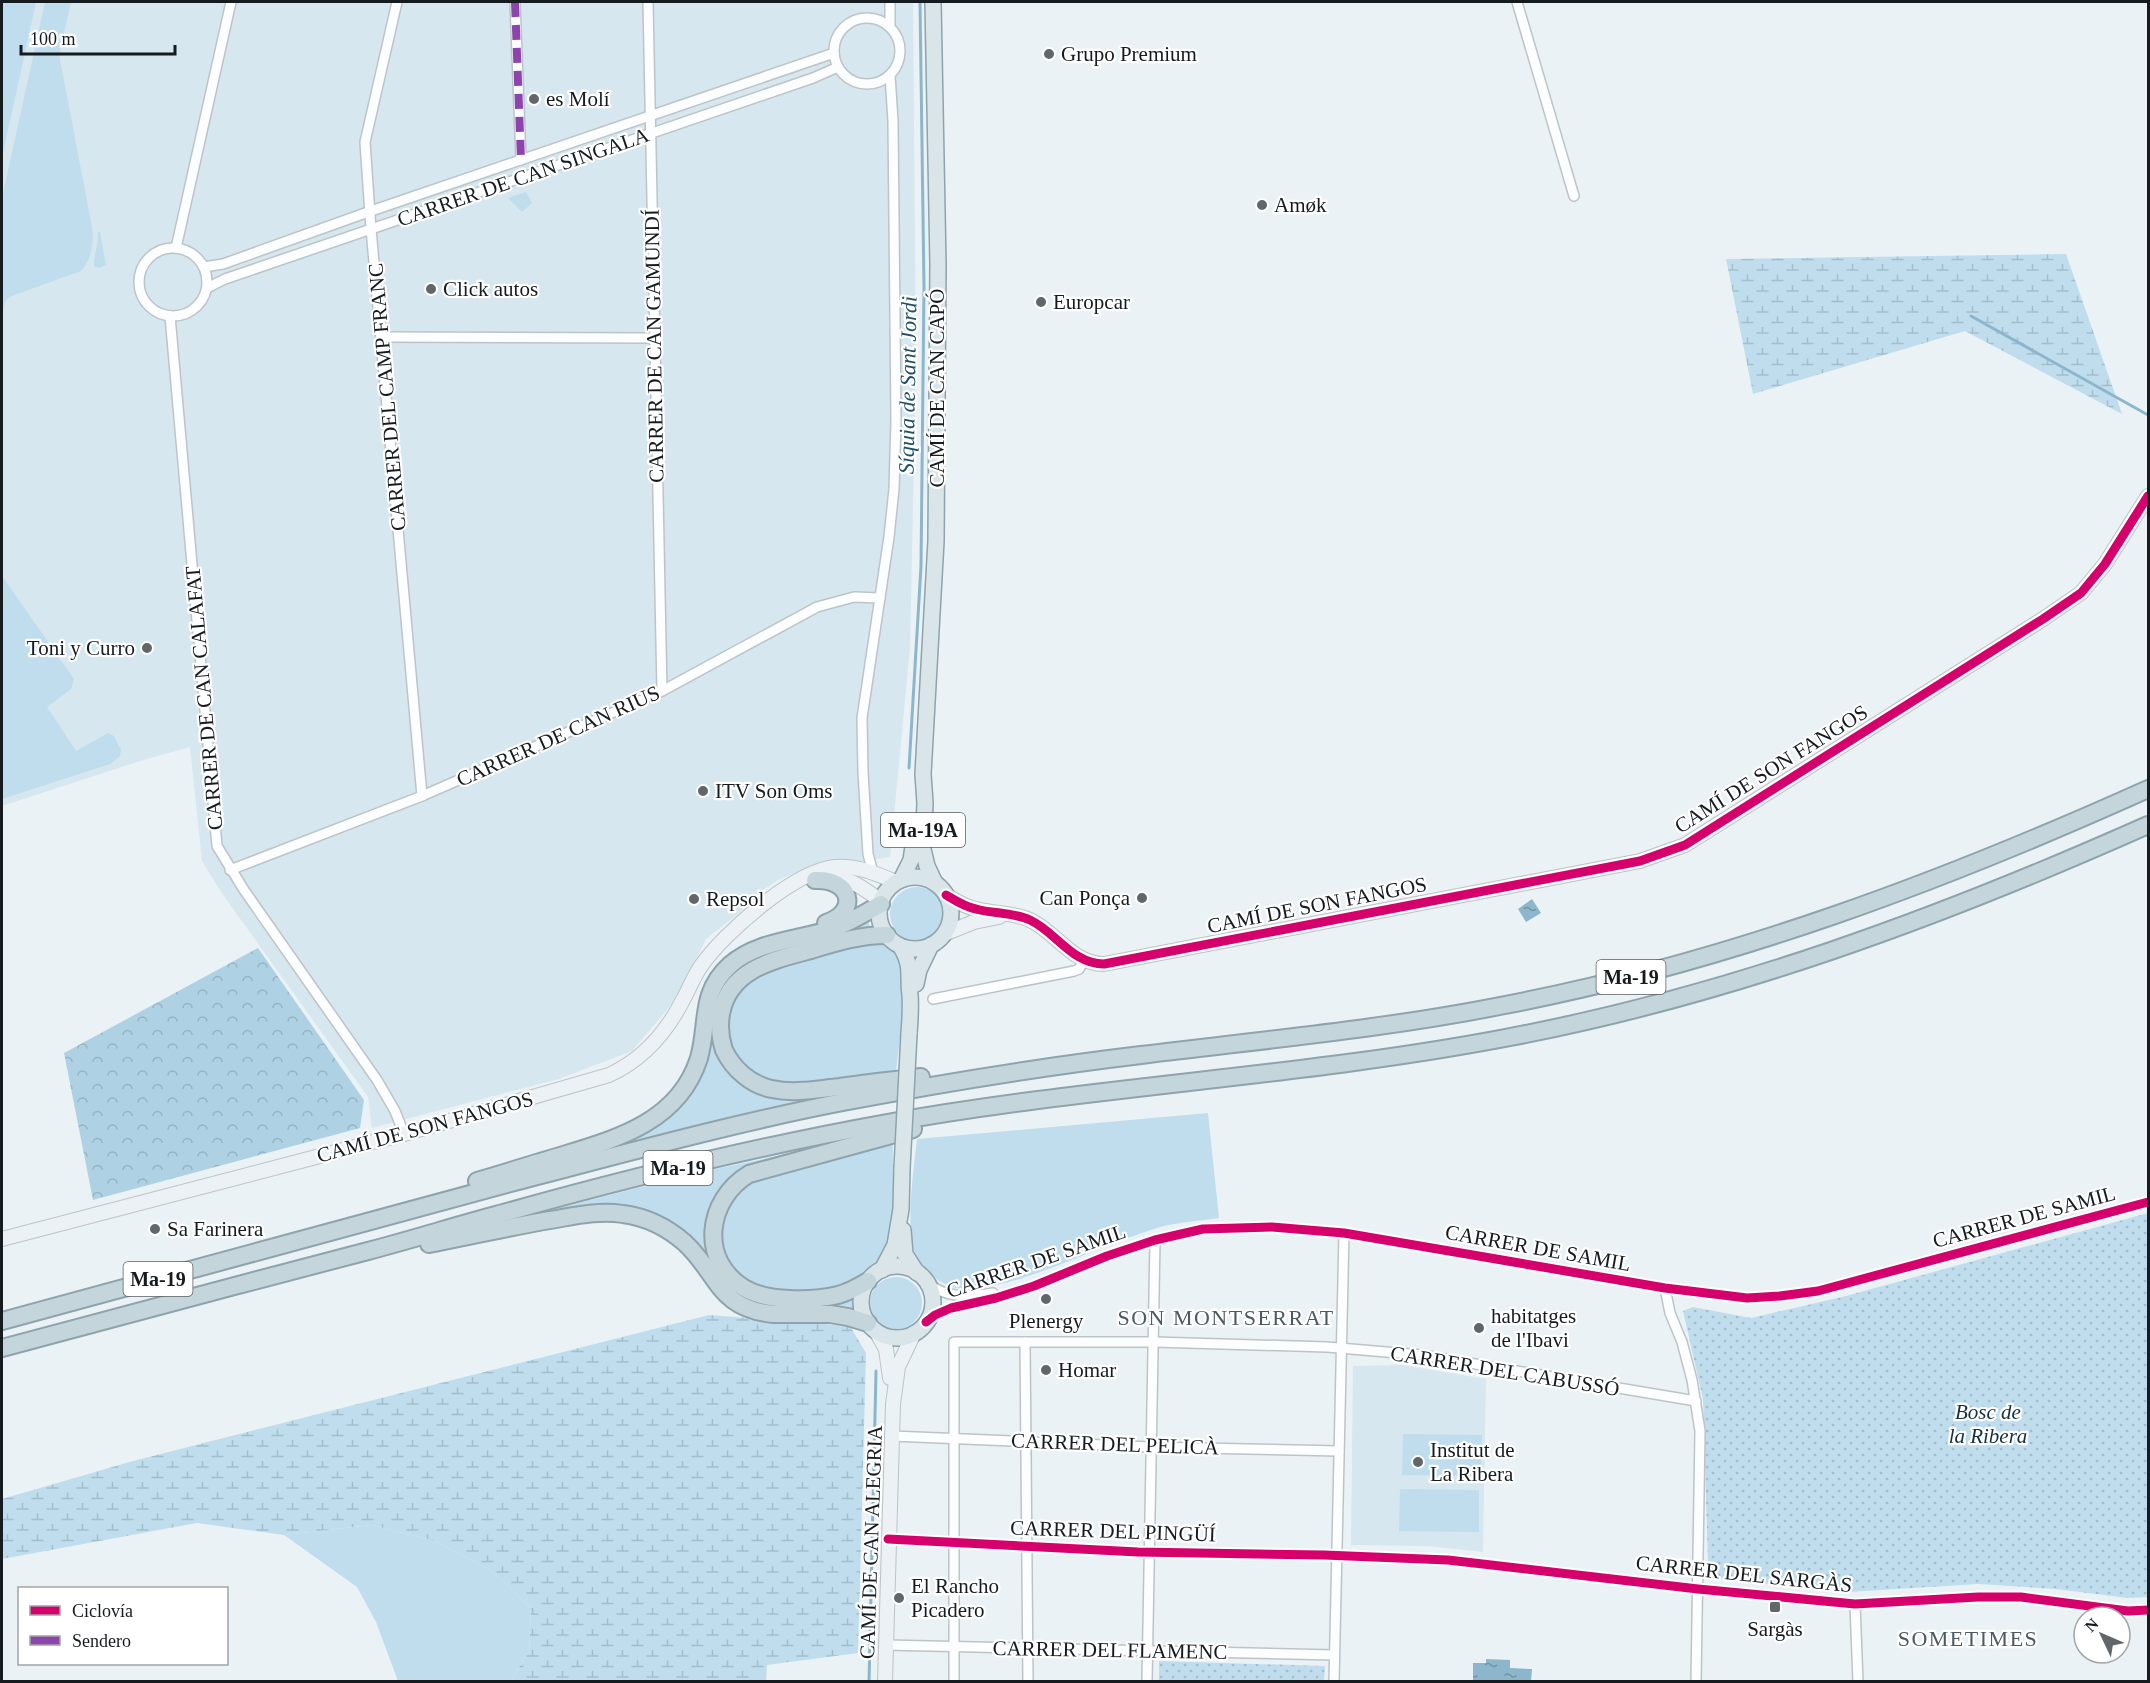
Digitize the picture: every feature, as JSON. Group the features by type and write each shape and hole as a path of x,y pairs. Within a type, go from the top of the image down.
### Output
{"highway":[{"name":"Ma-19","path":"2,1321 372,1220 730,1126 840,1102 993,1074 1426,1019 1509,1005 1646,974 1728,951 1888,897 2039,837 2148,789"},
{"name":"Ma-19","path":"2,1348 368,1251 509,1211 727,1156 851,1130 993,1105 1367,1060 1505,1038 1618,1014 1735,983 1872,938 2001,888 2148,825"},
{"path":"798,938 812,927 837,918 846,908 847,895 842,887 830,880 815,879"},
{"path":"372,1220 410,1201 615,1140 644,1124 670,1104 690,1079 701,1048 708,996 720,976 739,957 748,952 847,923 881,902"},
{"path":"887,935 851,938 775,960 743,976 725,1000 720,1020 721,1040 732,1063 746,1077 762,1086 790,1091 967,1071 993,1074"},
{"path":"868,1281 840,1294 812,1298 771,1298 743,1288 724,1268 716,1249 713,1227 719,1207 735,1184 749,1174 895,1133 968,1118 993,1105"},
{"path":"368,1251 403,1250 516,1226 577,1216 599,1213 623,1214 656,1224 676,1236 693,1252 725,1294 743,1306 764,1313 838,1315 872,1327"}],"main road":[{"name":"CAMÍ DE CAN CAPÓ","path":"899,881 912,854 923,774 936,530 938,264 933,2"},
{"name":"CAMÍ DE CAN CAPÓ","path":"923,774 925,803 923,849 927,866 935,883"},
{"path":"882,1270 895,1245 900,1209 911,1004 919,970 931,945 944,934 950,923 951,912 946,895 935,883 918,877 899,881 888,890 881,902 879,918 887,935 901,946 913,949 931,945"},
{"path":"901,946 910,967 911,1004"},
{"path":"900,1209 905,1254 921,1277 932,1298 931,1310 926,1322 914,1333 903,1337 892,1337 872,1327 863,1314 861,1302 862,1291 868,1281 888,1267 900,1267 921,1277"}],"street":[{"path":"176,248 231,2"},
{"name":"CARRER DEL CAMP FRANC","path":"397,2 365,142 422,796"},
{"path":"515,2 521,160"},
{"name":"CARRER DE CAN GAMUNDÍ","path":"648,2 652,133 653,338 662,691"},
{"path":"890,2 890,27"},
{"path":"1517,2 1574,196"},
{"path":"870,18 880,20 890,27 897,35 900,56 890,75 872,84 862,84 853,81 838,67 834,53 836,42 840,32 848,24 858,19 870,18"},
{"name":"CARRER DE CAN SINGALA","path":"204,267 223,264 370,211 834,53"},
{"name":"CARRER DE CAN SINGALA","path":"207,288 225,279 813,78 838,67"},
{"path":"873,873 868,854 862,718 894,489 896,421 893,121 890,75"},
{"path":"176,248 197,257 204,267 207,288 204,297 190,312 170,316 159,313 149,306 142,296 141,273 146,262 154,254 165,249 176,248"},
{"name":"CARRER DE CAN CALAFAT","path":"170,316 217,846 230,870 377,1080 404,1134"},
{"path":"382,337 653,338"},
{"name":"CAMÍ DE SON FANGOS","path":"1084,960 1099,964 1116,963 1640,861 1685,845 2035,625 2081,593 2105,564 2148,496"},
{"name":"CARRER DE CAN RIUS","path":"230,870 422,796 662,691 817,607 854,597 880,598"},
{"path":"774,897 818,871 844,867 899,881"},
{"path":"774,897 815,879 829,876 847,879 881,902"},
{"path":"933,999 1074,971 1079,969 1084,960 1036,923 1013,915 972,908 946,895"},
{"name":"CAMÍ DE SON FANGOS","path":"2,1239 404,1134 598,1079 628,1065 652,1046 668,1026 698,972 712,952 740,923 774,897"},
{"path":"944,934 974,922 1013,915"},
{"name":"CARRER DE SAMIL","path":"926,1322 951,1308 996,1298 1155,1240 1203,1229 1272,1227 1344,1233 1665,1288 1747,1298 1818,1291 2148,1202"},
{"path":"1334,1682 1344,1233"},
{"path":"1147,1682 1155,1240"},
{"name":"CARRER DE SAMIL","path":"921,1277 937,1290 950,1294 966,1296 1010,1293"},
{"path":"1665,1288 1670,1313 1684,1351 1696,1401 1700,1431 1696,1682"},
{"name":"CAMÍ DE CAN ALEGRIA","path":"872,1327 884,1343 889,1358 893,1404"},
{"name":"CAMÍ DE CAN ALEGRIA","path":"885,1682 893,1404 897,1366 914,1333"},
{"name":"CARRER DEL CABUSSÓ","path":"953,1438 954,1342 1154,1342 1341,1348 1422,1355 1505,1367 1696,1401"},
{"path":"1025,1342 1024,1442 1028,1682"},
{"name":"CARRER DEL PELICÀ","path":"892,1436 1152,1447 1339,1451"},
{"path":"953,1438 954,1682"},
{"name":"CARRER DEL PINGÜÍ","path":"888,1539 1150,1552 1337,1556"},
{"name":"CARRER DEL SARGÀS","path":"1337,1556 1448,1560 1698,1589 1855,1604 1978,1597 2021,1597 2128,1611 2148,1610"},
{"path":"1855,1604 1858,1682"},
{"name":"CARRER DEL FLAMENC","path":"886,1645 1027,1650 1334,1655"}],"shaded area":[{"path":"2,2 913,2 916,364 910,648 890,857 800,871 778,880 760,892 740,912 706,939 677,998 632,1051 559,1079 372,1128 368,1097 221,892 202,861 190,747 2,806"},
{"name":"Institut de La Ribera","path":"1402,1365 1486,1379 1483,1552 1428,1546 1351,1545 1353,1366"}],"green space":[{"path":"2,2 36,2 2,157"},
{"path":"45,2 71,2 60,60 93,239 90,256 81,271 9,297 2,314 2,198"},
{"path":"526,192 532,203 522,212 508,198"},
{"path":"98,232 100,232 106,265 99,268 94,266"},
{"path":"2066,254 2122,414 1965,331 1753,394 1726,259"},
{"path":"2,576 74,679 71,689 47,707 76,751 108,733 114,736 121,750 120,756 110,764 2,799"},
{"path":"917,887 927,889 936,895 942,904 944,914 942,924 936,933 927,939 917,941 907,939 898,933 892,924 890,914 892,904 898,895 907,889"},
{"path":"868,919 870,928 764,957 716,1008 738,1080 831,1094 618,1145 676,1106 714,1000 729,976 752,958"},
{"path":"882,943 897,952 903,968 903,1013 896,1071 815,1082 783,1083 763,1079 741,1063 731,1045 728,1030 732,1006 744,985 770,971 810,957 851,947"},
{"path":"258,948 364,1100 360,1128 93,1200 64,1053"},
{"path":"1208,1113 1219,1218 1160,1227 1025,1277 980,1288 964,1289 949,1286 935,1278 918,1260 912,1242 910,1213 917,1139"},
{"path":"893,1142 893,1208 890,1233 880,1257 872,1267 850,1281 838,1285 796,1290 760,1287 744,1278 735,1268 724,1245 723,1220 735,1196 748,1183"},
{"path":"786,1154 786,1157 763,1163 709,1215 739,1291 856,1295 854,1312 840,1307 765,1306 745,1299 667,1221 515,1219 697,1173"},
{"name":"Bosc de la Ribera","path":"2148,1213 2148,1597 2128,1598 2056,1589 1978,1584 1848,1592 1710,1578 1703,1399 1683,1311 1693,1307 1751,1318 1846,1296"},
{"path":"896,1277 910,1281 918,1289 922,1303 918,1317 910,1325 896,1329 882,1325 874,1317 870,1303 874,1289 882,1281"},
{"path":"709,1315 850,1326 866,1353 858,1653 767,1665 766,1681 510,1681 529,1652 531,1608 492,1571 435,1541 372,1525 284,1535 197,1523 2,1559 2,1499 133,1461"},
{"path":"1403,1434 1482,1435 1481,1476 1402,1475"},
{"path":"1400,1489 1479,1490 1479,1532 1399,1531"},
{"path":"372,1525 435,1541 492,1571 531,1608 529,1652 510,1681 398,1681 376,1622 357,1587 284,1535"},
{"path":"1159,1661 1325,1666 1324,1681 1159,1681"}],"water":[{"path":"1532,899 1541,913 1526,922 1518,909"},
{"path":"1486,1659 1510,1660 1510,1668 1532,1669 1531,1681 1483,1682 1473,1680 1473,1663 1486,1663"}],"waterway":[{"name":"Síquia de Sant Jordi","path":"909,768 921,566 924,287 920,2"},
{"path":"1971,316 2148,415"},
{"name":"Síquia de Sant Jordi","path":"869,1682 876,1371"}],"marked path":[{"path":"515,2 521,160"}],"cycle path":[{"path":"946,895 972,908 1030,920 1083,959 1104,964 1640,861 1685,845 2081,593 2105,564 2148,496"},
{"path":"926,1322 951,1308 996,1298 1034,1286 1107,1256 1155,1240 1203,1229 1272,1227 1344,1233 1665,1288 1747,1298 1818,1291 2148,1202"},
{"path":"888,1539 1138,1552 1448,1560 1698,1589 1855,1604 1978,1597 2021,1597 2128,1611 2148,1610"}],"place":[{"name":"Grupo Premium","path":"1049,54"},
{"name":"es Molí","path":"534,99"},
{"name":"Amøk","path":"1262,205"},
{"name":"Click autos","path":"431,289"},
{"name":"Europcar","path":"1041,302"},
{"name":"Toni y Curro","path":"147,648"},
{"name":"ITV Son Oms","path":"703,791"},
{"name":"Can Ponça","path":"1142,898"},
{"name":"Repsol","path":"694,899"},
{"name":"Sa Farinera","path":"155,1229"},
{"name":"Plenergy","path":"1046,1299"},
{"name":"habitatges de l'Ibavi","path":"1479,1328"},
{"name":"Homar","path":"1046,1370"},
{"name":"Institut de La Ribera","path":"1418,1462"},
{"name":"El Rancho Picadero","path":"899,1598"},
{"name":"Sargàs","path":"1775,1607"}],"district":[{"name":"SON MONTSERRAT","path":"1226,1317"},
{"name":"SOMETIMES","path":"1968,1638"}]}
